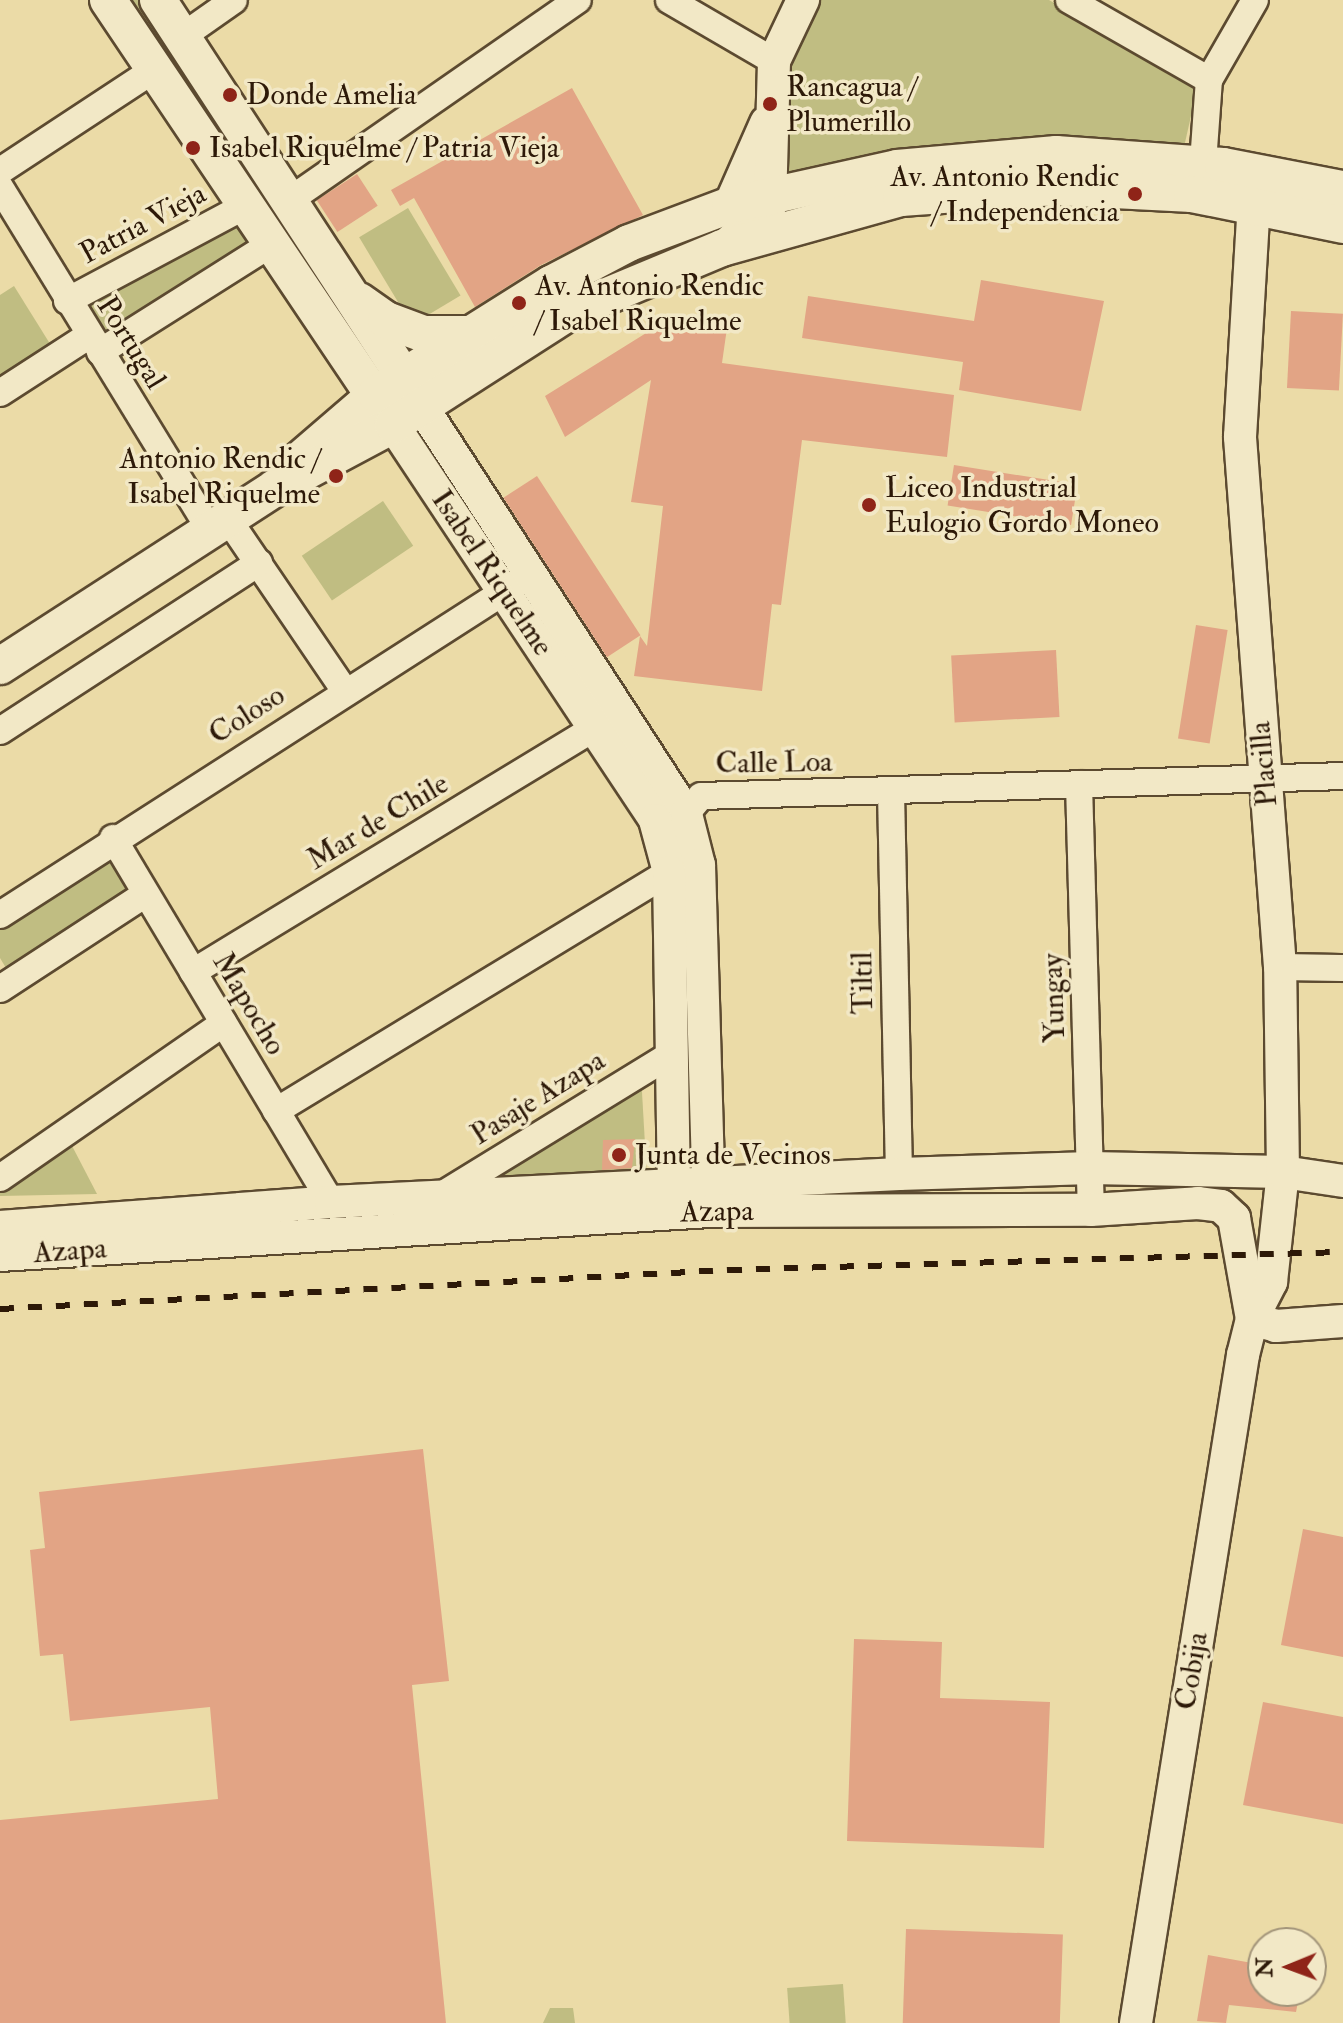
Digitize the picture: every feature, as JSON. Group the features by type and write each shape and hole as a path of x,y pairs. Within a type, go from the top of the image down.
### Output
{"main road":[{"name":"Isabel Riquelme","path":"108,0 274,242 398,401"},
{"name":"Isabel Riquelme","path":"158,0 287,202 353,297 398,401"},
{"path":"398,401 469,334 629,243 730,205 773,194 979,158 1056,154 1203,163 1343,189"},
{"path":"0,666 275,488 305,452 569,312 722,248 901,198 1055,187 1192,194 1254,204 1343,225"},
{"path":"353,297 386,320 424,334 469,334"}],"street":[{"path":"183,36 234,0"},
{"path":"287,202 578,0"},
{"path":"669,0 774,61"},
{"path":"722,248 761,217 773,194 770,112 774,61 803,0"},
{"path":"1069,0 1209,80"},
{"path":"1203,163 1209,80 1255,0"},
{"path":"0,171 154,70"},
{"path":"730,205 770,112"},
{"name":"Portugal","path":"0,187 94,344 219,525 259,563 345,691"},
{"name":"Patria Vieja","path":"67,301 249,204"},
{"name":"Placilla","path":"1252,1319 1271,1282 1283,1172 1280,967 1240,437 1254,204"},
{"path":"0,393 94,344 274,242"},
{"name":"Isabel Riquelme","path":"398,401 532,572 686,814 699,865 709,1196"},
{"name":"Isabel Riquelme","path":"398,401 503,593 596,727 655,820 669,872 674,1198"},
{"path":"0,731 259,563"},
{"name":"Coloso","path":"0,915 113,838 532,572"},
{"name":"Mar de Chile","path":"193,972 596,727"},
{"name":"Calle Loa","path":"669,872 686,814 701,796 1343,776"},
{"name":"Yungay","path":"1079,784 1091,1210"},
{"name":"Tiltil","path":"891,792 899,1174"},
{"name":"Mapocho","path":"113,838 331,1202"},
{"path":"276,1111 669,872"},
{"path":"0,989 146,894"},
{"path":"1280,967 1343,968"},
{"path":"0,1178 224,1023"},
{"name":"Pasaje Azapa","path":"439,1197 672,1054"},
{"name":"Azapa","path":"0,1255 709,1196 899,1174 1091,1168 1283,1172 1343,1181"},
{"name":"Azapa","path":"709,1196 1091,1210 1198,1203 1228,1210 1240,1238 1252,1319"},
{"name":"Azapa","path":"0,1227 439,1197 674,1198"},
{"path":"1252,1319 1276,1326 1343,1321"},
{"name":"Cobija","path":"1136,2023 1252,1319"}],"shaded area":[{"path":"123,0 138,0 291,236 269,222"},
{"path":"815,0 1049,0 1198,85 1184,147 782,181 785,64"},
{"path":"408,208 461,295 412,325 359,237"},
{"path":"237,217 252,242 105,344 82,308"},
{"path":"14,286 52,347 0,380 0,295"},
{"path":"383,501 413,546 332,601 302,556"},
{"path":"107,852 135,891 6,968 0,958 0,923"},
{"path":"641,1075 647,1179 478,1185"},
{"path":"70,1142 97,1194 0,1196 0,1191"},
{"path":"843,1984 846,2023 790,2023 787,1988"},
{"path":"550,2008 573,2008 575,2023 543,2023"}],"building":[{"path":"572,88 643,215 541,265 475,307 414,198 400,206 391,190"},
{"path":"357,174 378,206 337,232 317,200"},
{"path":"981,280 1104,301 1081,411 959,390 963,362 802,338 808,296 974,321"},
{"path":"1291,311 1343,314 1339,391 1287,388"},
{"path":"669,320 727,328 722,363 954,395 947,457 802,440 781,605 772,604 762,691 634,676 640,636 647,646 663,506 631,502 651,380 565,437 545,396 651,330 667,332"},
{"path":"954,465 1077,485 1071,525 948,505"},
{"path":"537,476 640,635 607,657 503,498"},
{"path":"1196,625 1228,630 1210,744 1178,739"},
{"path":"1056,650 1060,717 955,722 951,655"},
{"name":"Junta de Vecinos","path":"635,1139 632,1168 602,1170 603,1140"},
{"path":"423,1449 449,1681 412,1685 446,2023 0,2023 0,1820 218,1799 210,1707 70,1721 63,1654 40,1656 30,1550 45,1548 39,1492"},
{"path":"1303,1529 1343,1537 1343,1657 1281,1645"},
{"path":"854,1639 942,1642 940,1698 1050,1702 1044,1848 847,1841"},
{"path":"1263,1702 1343,1717 1343,1824 1243,1805"},
{"path":"906,1929 1063,1934 1060,2023 903,2023"},
{"path":"1208,1955 1247,1962 1247,2007 1229,2005 1226,2023 1197,2021"},
{"path":"1248,2007 1297,2007 1296,2012"}],"railway":[{"path":"0,1309 728,1270 1343,1252"}],"place":[{"name":"Donde Amelia","path":"230,95"},
{"name":"Rancagua / Plumerillo","path":"770,104"},
{"name":"Isabel Riquelme / Patria Vieja","path":"193,148"},
{"name":"Av. Antonio Rendic / Independencia","path":"1135,194"},
{"name":"Av. Antonio Rendic / Isabel Riquelme","path":"519,303"},
{"name":"Antonio Rendic / Isabel Riquelme","path":"336,476"},
{"name":"Liceo Industrial Eulogio Gordo Moneo","path":"869,505"},
{"name":"Junta de Vecinos","path":"619,1155"}]}
